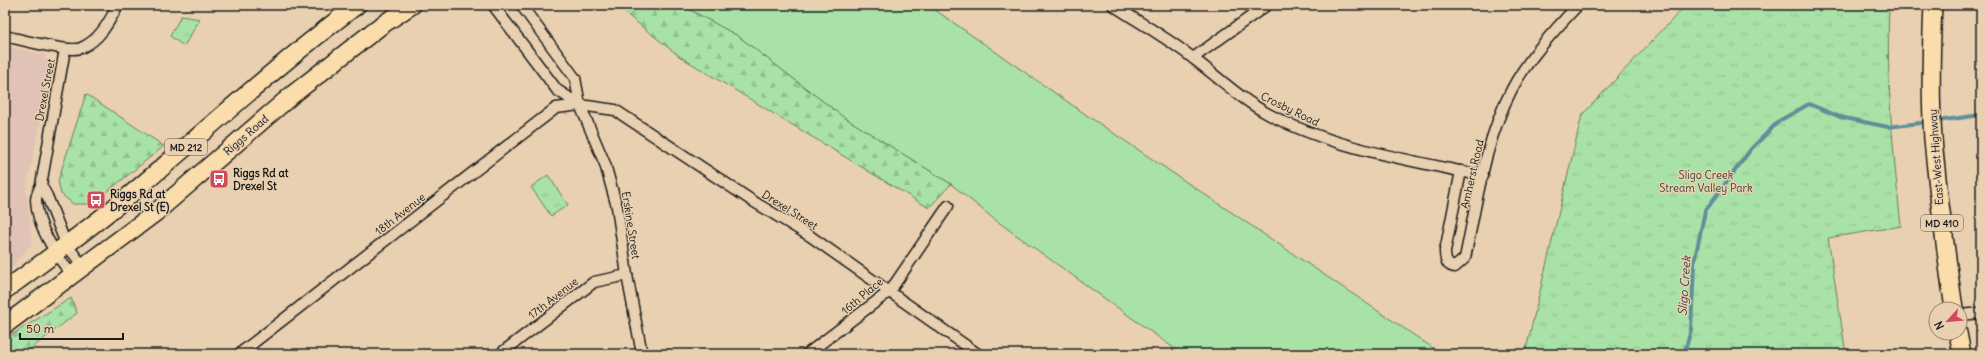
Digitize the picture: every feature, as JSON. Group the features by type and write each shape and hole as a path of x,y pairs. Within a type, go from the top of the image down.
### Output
{"main road":[{"name":"MD 212","path":"5,290 131,194 277,67 357,5"},
{"name":"Riggs Road","path":"5,325 155,213 292,95 379,27 412,5"},
{"name":"East-West Highway","path":"1932,5 1933,138 1940,210 1953,301"},
{"path":"1960,341 1962,354"}],"street":[{"name":"Drexel Street","path":"77,270 39,214 36,199 41,185 65,49 80,49 99,36 108,25 118,5"},
{"name":"Drexel Street","path":"493,5 557,90 580,105 615,110 751,200 810,236 978,354"},
{"path":"521,5 575,78 580,105"},
{"name":"Crosby Road","path":"1113,5 1193,58 1246,100 1290,125 1341,144 1483,176"},
{"path":"1193,58 1267,5"},
{"name":"Amherst Road","path":"1462,171 1444,251 1447,263 1455,267 1465,258 1483,176 1501,111 1513,87 1547,41 1578,5"},
{"path":"5,36 65,49"},
{"name":"Erskine Street","path":"580,105 599,147 613,187 618,207 627,275 642,354"},
{"name":"18th Avenue","path":"239,354 556,108 580,105"},
{"name":"Drexel Street","path":"41,185 47,196 61,248 77,270"},
{"name":"16th Place","path":"807,354 890,291 948,206"},
{"name":"17th Avenue","path":"500,354 594,282 627,275"},
{"path":"1968,315 1981,313"}],"shaded area":[{"path":"5,46 45,55 51,73 26,188 32,243 13,265 5,270"}],"green space":[{"path":"615,5 681,5 738,36 842,116 951,184 929,208 679,56"},
{"path":"681,5 928,5 1088,116 1442,354 1182,354 994,219 951,184 842,116 738,36"},
{"name":"Sligo Creek Stream Valley Park","path":"1686,5 1889,5 1889,88 1901,226 1828,238 1846,354 1525,354 1582,115"},
{"path":"181,16 200,19 184,46 170,36"},
{"path":"86,94 164,146 92,204 73,204 61,194 58,181"},
{"path":"548,175 568,205 551,216 531,187"},
{"path":"71,298 77,313 24,354 5,354 5,339"}],"waterway":[{"name":"Sligo Creek","path":"1684,354 1691,330 1694,263 1705,211 1751,149 1779,121 1809,104 1840,117 1888,127 1928,122"},
{"name":"Sligo Creek","path":"1937,121 1981,115"}],"place":[{"name":"Riggs Rd at Drexel St","path":"219,179"},
{"name":"Riggs Rd at Drexel St (E)","path":"96,200"}]}
